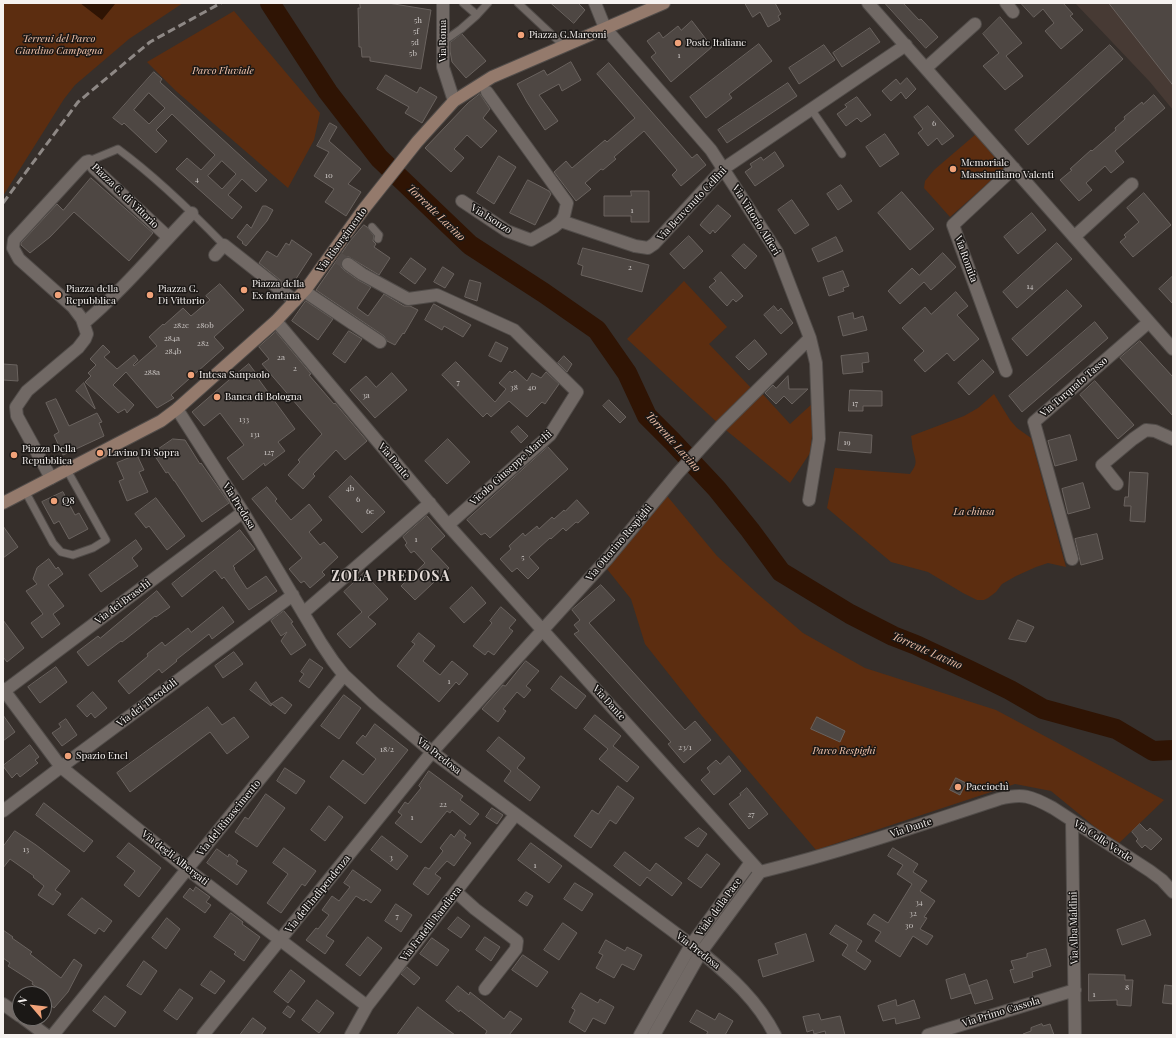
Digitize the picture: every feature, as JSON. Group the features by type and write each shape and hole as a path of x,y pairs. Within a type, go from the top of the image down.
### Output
{"main road":[{"name":"Via Risorgimento","path":"3,503 162,421 276,321 335,256 364,210 417,142 454,101 492,77 664,3"}],"street":[{"name":"Via Roma","path":"443,3 443,67 454,101"},
{"name":"Via Vittorio Alfieri","path":"595,3 605,28 711,150 777,252 810,338 816,363 819,439 809,500"},
{"path":"868,3 1173,349"},
{"path":"926,68 975,24"},
{"name":"Via Benvenuto Cellini","path":"561,221 635,246 648,248 654,244 723,169 906,45"},
{"path":"487,92 567,203 564,216 561,221"},
{"name":"Piazza G. di Vittorio","path":"84,323 73,307 19,259 13,248 14,240 84,164 94,168 168,237"},
{"name":"Via Romita","path":"1006,371 954,225 1014,168"},
{"path":"1074,237 1132,184"},
{"name":"Via Isonzo","path":"462,201 507,231 531,240 554,228 561,221"},
{"path":"51,478 17,416 16,407 27,391 78,348 87,334 84,323 192,213"},
{"path":"215,255 224,245 295,301"},
{"name":"Vicolo Giuseppe Marchi","path":"348,264 362,274 408,299 437,295 514,330 577,392 550,435 448,525"},
{"path":"304,291 380,342"},
{"name":"Via Dante","path":"276,321 448,525 760,872 811,860 999,799 1014,796 1028,796"},
{"name":"Via Torquato Tasso","path":"1072,559 1034,422 1149,322"},
{"name":"Via Ottorino Respighi","path":"432,752 607,559 678,473 721,426 810,338"},
{"name":"Via Predosa","path":"177,409 243,512 333,662 344,675 374,703 432,752 701,952 732,978 760,1010 775,1035"},
{"path":"1117,484 1102,465 1133,439 1146,430 1155,431 1173,439"},
{"path":"303,613 430,503"},
{"name":"Via dei Braschi","path":"4,691 243,512"},
{"name":"Via dei Theodoli","path":"3,811 60,767 293,595"},
{"name":"Via del Rinascimento","path":"54,1035 344,675"},
{"name":"Via degli Albergati","path":"4,691 60,767 187,869 367,1006"},
{"name":"Via dell'Indipendenza","path":"203,1035 432,752"},
{"name":"Via Colle Verde","path":"1028,796 1047,804 1150,871 1162,880 1173,892"},
{"name":"Via Fratelli Bandiera","path":"351,1035 367,1006 515,815"},
{"name":"Via Alba Maldini","path":"1072,821 1075,1035"},
{"name":"Viale della Pace","path":"640,1035 691,945 751,862"},
{"name":"Viale della Pace","path":"654,1035 701,952 760,872"},
{"path":"456,892 475,909 517,941 516,949 485,988"},
{"name":"Via Primo Cassola","path":"928,1035 1075,990"},
{"path":"3,1004 12,1010"},
{"path":"34,1026 46,1035"}],"lane":[{"path":"463,3 477,15"},
{"path":"444,41 461,29 488,3"},
{"path":"518,3 564,46"},
{"path":"811,109 842,154"},
{"name":"Piazza G. di Vittorio","path":"84,164 118,148 137,163 192,213 224,245"},
{"path":"372,227 379,235 378,239"},
{"path":"26,491 61,552 73,555 93,548 106,540 68,470"}],"shaded area":[{"path":"80,3 114,3 115,4 102,20"},
{"path":"1075,3 1173,3 1173,110 1150,82"}],"green space":[{"name":"Terreni del Parco Giardino Campagna","path":"3,3 183,3 129,39 75,85 64,99 3,196"},
{"name":"Parco Fluviale","path":"234,11 320,113 314,140 288,188 176,91 147,62"},
{"path":"976,134 1004,169 950,217 924,188 925,181 934,170"},
{"path":"684,281 727,327 709,344 755,392 758,389 790,424 813,403 814,419 810,453 790,483 721,426 627,339"},
{"name":"La chiusa","path":"994,394 1010,420 1017,428 1031,438 1066,567 1048,563 1036,567 1002,584 996,592 988,598 984,600 977,600 928,572 891,562 827,508 835,468 910,474 916,462 911,436 964,416 978,408"},
{"name":"Parco Respighi","path":"663,491 717,556 803,633 865,668 996,710 1164,800 1117,845 1051,791 1015,784 816,850 702,716 645,644 631,599 603,564"}],"building":[{"path":"360,3 388,3 431,10 421,69 370,61 370,57 362,57 361,47 359,47 358,8 360,8"},
{"path":"551,3 578,3 585,10 574,23"},
{"path":"745,3 775,3 781,14 778,16 780,20 768,27 760,12 753,17"},
{"path":"885,3 903,3 938,37 926,48"},
{"path":"1021,3 1063,3 1073,14 1070,16 1083,30 1061,49 1045,31 1054,23 1043,9 1034,17"},
{"path":"1109,3 1173,3 1173,85"},
{"path":"1000,17 1022,43 1006,56 1023,76 1005,90 983,66 999,53 983,34"},
{"path":"692,21 712,47 671,82 651,57 656,53 647,41 659,32 663,38 678,26 681,30"},
{"path":"870,28 880,42 842,67 833,53"},
{"path":"462,34 486,61 466,78 452,62 450,51 450,43"},
{"path":"759,44 772,61 729,94 732,98 706,118 690,97"},
{"path":"824,45 835,60 799,84 789,68"},
{"path":"1110,45 1123,59 1028,145 1015,130"},
{"path":"571,62 581,80 562,91 559,84 539,95 558,121 545,130 517,84 544,70 547,75"},
{"path":"609,63 692,158 697,154 706,165 681,186 672,175 677,170 644,131 614,157 616,159 603,170 601,169 585,183 591,189 576,201 554,172 566,161 572,168 605,140 607,142 635,118 597,74"},
{"path":"154,72 162,79 160,82 267,180 256,192 242,179 228,195 242,207 232,219 176,169 187,158 201,170 215,155 172,114 156,130 167,141 156,153 124,123 122,125 113,118","holes":["149,93 165,108 149,124 134,110","222,161 236,174 222,189 208,176"]},
{"path":"386,75 417,93 420,87 437,97 422,123 405,113 409,107 377,89"},
{"path":"907,78 916,89 906,99 901,92 891,101 882,91 896,79 900,84"},
{"path":"788,83 797,96 727,143 718,130"},
{"path":"480,94 490,109 483,118 497,131 481,148 467,135 454,149 464,158 451,172 425,148 468,103"},
{"path":"1154,95 1165,108 1115,151 1124,162 1111,173 1105,166 1086,183 1092,190 1079,201 1060,180 1091,150 1092,151 1116,130 1115,128 1125,119 1124,117 1142,102 1143,104"},
{"path":"857,97 871,115 861,122 857,118 846,126 837,114 847,107 845,105"},
{"path":"928,106 954,136 942,145 937,138 928,146 918,133 923,129 914,117"},
{"path":"330,123 337,127 329,141 361,169 348,184 361,192 346,216 325,202 334,189 314,176 329,152 317,146"},
{"path":"885,134 899,154 880,167 866,147"},
{"path":"775,152 784,166 755,186 745,172 752,167 750,164 761,157 763,160"},
{"path":"499,156 516,167 494,204 477,193"},
{"path":"91,178 153,233 129,261 74,212 50,237 30,253 21,245 21,243 57,204 63,210"},
{"path":"528,180 549,191 551,194 535,225 510,213"},
{"path":"841,185 852,201 838,210 827,194"},
{"path":"631,191 649,191 649,222 631,222 631,216 604,216 604,196 631,196"},
{"path":"902,192 934,229 910,250 878,213"},
{"path":"1144,193 1171,225 1133,257 1120,242 1126,237 1124,235 1139,222 1127,208"},
{"path":"792,200 809,225 795,234 778,210"},
{"path":"718,205 731,216 715,233 713,230 710,234 700,225"},
{"path":"263,206 273,210 267,221 246,246 237,237 247,224 251,228"},
{"path":"1032,213 1046,230 1018,254 1004,237"},
{"path":"364,225 374,236 373,241 376,244 374,247 390,258 379,275 349,257 342,259 341,267 358,280 371,287 357,308 368,316 384,294 404,306 410,306 418,310 404,334 403,333 395,345 387,341 384,336 316,290 350,241"},
{"path":"689,236 703,251 684,269 670,254"},
{"path":"836,237 843,251 818,262 812,249"},
{"path":"292,240 312,254 290,288 259,263 267,251 277,257 286,243 289,245"},
{"path":"1057,243 1072,259 1017,308 1003,292"},
{"path":"744,244 757,256 745,269 732,256"},
{"path":"583,248 649,265 642,292 581,275 583,266 578,264"},
{"path":"943,253 956,267 931,290 924,282 900,304 888,291 912,268 919,275"},
{"path":"411,258 426,269 415,284 400,273"},
{"path":"443,267 454,274 445,288 434,282"},
{"path":"843,271 849,286 843,288 844,291 829,296 823,278"},
{"path":"721,272 743,296 736,302 733,299 727,306 709,287 716,281 714,279"},
{"path":"1173,276 1173,304 1159,289"},
{"path":"470,280 481,283 477,301 465,297"},
{"path":"220,284 244,310 214,337 224,348 171,395 174,398 157,408 126,372 113,385 134,405 127,413 125,409 118,413 85,382 91,376 88,373 96,365 90,359 103,345 110,352 104,357 117,369 134,355 138,360 133,365 134,366 157,346 149,337 183,308 191,316 210,300 206,296"},
{"path":"1067,290 1082,306 1027,356 1012,339"},
{"path":"956,292 968,306 957,315 979,339 954,361 947,353 925,372 914,360 924,351 902,328 925,307 931,314"},
{"path":"306,301 333,319 318,340 292,321"},
{"path":"434,304 471,325 463,337 444,326 442,330 425,320"},
{"path":"774,306 778,311 781,308 793,323 781,334 764,315"},
{"path":"853,313 854,319 863,316 867,330 843,336 838,317"},
{"path":"1095,322 1108,338 1022,412 1009,396"},
{"path":"349,331 362,339 345,363 333,354"},
{"path":"276,332 311,374 309,375 367,441 345,460 336,450 313,474 315,476 303,489 288,475 300,462 298,460 322,434 262,364 269,359 259,347"},
{"path":"755,340 767,354 749,370 736,357"},
{"path":"1140,341 1173,377 1173,416 1120,358"},
{"path":"496,342 508,348 501,362 489,356"},
{"path":"868,353 869,362 862,363 863,372 843,374 841,356"},
{"path":"564,356 572,364 567,372 558,363"},
{"path":"983,360 994,372 969,395 958,383"},
{"path":"456,362 495,402 506,389 499,383 510,371 512,373 515,370 527,381 532,373 541,378 546,372 559,384 545,404 542,402 527,417 509,401 491,417 487,413 483,417 442,375"},
{"path":"3,364 17,365 18,381 3,380"},
{"path":"249,364 295,429 278,442 285,451 265,466 264,463 243,480 227,458 244,445 220,413 204,426 192,412"},
{"path":"392,373 407,390 375,418 350,390 366,376 376,387"},
{"path":"788,376 789,389 808,389 792,404 784,396 776,404 765,393 773,385 776,388"},
{"path":"1095,381 1134,425 1118,439 1080,395"},
{"path":"84,383 95,408 95,409 76,391"},
{"path":"850,390 882,391 882,406 863,406 863,411 849,411"},
{"path":"56,399 69,426 97,413 102,422 99,423 104,436 63,455 54,435 59,432 46,403"},
{"path":"609,400 626,417 620,423 603,406"},
{"path":"518,426 528,436 521,443 511,432"},
{"path":"840,432 872,435 871,453 838,450"},
{"path":"1070,435 1077,460 1055,466 1048,441"},
{"path":"173,439 185,440 200,464 201,463 229,503 202,522 175,481 168,472 166,473 153,453"},
{"path":"448,439 470,462 447,484 425,461"},
{"path":"548,447 568,469 490,538 485,533 481,535 467,520"},
{"path":"137,455 144,470 139,472 148,492 127,501 119,481 124,479 117,463"},
{"path":"1130,472 1148,473 1145,522 1130,521 1131,506 1124,506 1125,497 1128,497"},
{"path":"351,476 385,512 362,533 329,497"},
{"path":"1083,483 1090,508 1068,514 1062,489"},
{"path":"267,487 277,499 275,501 291,520 309,504 322,520 309,532 320,545 324,542 338,557 322,572 325,575 310,588 304,581 301,583 289,569 302,558 252,499"},
{"path":"63,492 75,515 79,513 88,529 69,539 59,521 54,524 42,502"},
{"path":"156,498 185,536 167,550 149,526 146,528 135,514"},
{"path":"577,500 589,513 566,531 563,528 529,557 539,568 528,579 517,568 512,572 500,559 511,549 509,546 523,533 525,536 537,526 539,529 552,517 554,519"},
{"path":"427,516 445,536 431,549 449,568 415,600 401,586 425,563 414,551 411,553 405,545 407,543 403,537"},
{"path":"3,526 18,547 3,558"},
{"path":"240,530 255,549 233,566 235,568 234,569 247,589 266,576 277,591 249,610 224,577 222,579 215,570 182,597 172,584"},
{"path":"1097,534 1103,559 1081,565 1075,539"},
{"path":"136,540 142,549 132,558 138,566 101,592 89,575"},
{"path":"49,559 56,569 58,567 63,574 48,585 64,606 53,614 60,624 42,638 31,623 43,614 26,591 37,584 33,579 37,568"},
{"path":"364,573 388,599 368,617 376,624 350,648 337,634 362,612 344,592"},
{"path":"601,585 615,600 589,623 685,730 695,721 711,740 684,763 668,744 671,742 574,634 579,631 574,625 580,620 572,610"},
{"path":"472,587 486,603 464,623 450,608"},
{"path":"157,591 170,607 156,617 155,616 88,666 77,652 98,636 100,638"},
{"path":"223,607 234,622 212,639 209,634 162,673 159,669 129,694 118,681 162,642 165,646 188,628 191,632"},
{"path":"501,607 516,620 509,628 513,631 494,655 488,651 485,655 473,646 492,623 490,621"},
{"path":"284,611 293,622 291,623 306,645 291,655 281,641 287,632 281,636 271,621"},
{"path":"3,620 24,648 7,662 3,657"},
{"path":"1018,620 1034,627 1026,642 1009,639"},
{"path":"419,633 435,646 423,661 440,675 452,661 468,674 459,685 456,682 439,702 397,666 415,644 412,642"},
{"path":"234,652 243,664 223,678 215,666"},
{"path":"310,659 323,668 309,688 299,681 304,674 301,672"},
{"path":"526,661 539,671 526,686 531,690 524,698 517,692 503,709 506,711 498,722 482,709 503,685 505,686"},
{"path":"56,667 67,682 40,703 28,687"},
{"path":"561,676 586,696 576,709 551,689"},
{"path":"256,682 271,704 282,697 292,705 285,714 272,704 271,706 250,690"},
{"path":"93,692 107,708 95,718 91,713 87,717 77,706"},
{"path":"344,695 361,708 339,739 321,726"},
{"path":"208,707 222,725 234,717 249,737 227,754 210,732 130,792 117,773"},
{"path":"3,715 15,732 3,741"},
{"path":"595,715 621,736 613,746 639,767 627,782 599,759 608,749 584,729"},
{"path":"817,717 845,731 840,742 811,729"},
{"path":"66,719 77,735 62,746 52,733 61,727 59,724"},
{"path":"375,724 408,750 365,804 330,777 343,760 363,775 376,759 356,743 363,735 365,737"},
{"path":"499,737 525,758 517,768 540,787 530,801 504,781 511,771 487,751"},
{"path":"30,745 39,757 35,760 38,763 20,777 17,773 12,778 3,766"},
{"path":"729,756 741,771 714,795 701,780 710,772 707,768 716,760 720,764"},
{"path":"285,768 305,781 296,794 277,781"},
{"path":"429,771 463,796 460,800 479,814 470,825 452,810 450,813 447,811 421,843 395,823 402,815 398,812 405,802 408,804 421,788 419,786"},
{"name":"Pacciochì","path":"956,778 966,783 960,795 950,790"},
{"path":"618,786 634,798 616,824 610,820 591,848 574,836 592,810 598,814"},
{"path":"747,788 768,814 749,829 729,804 741,795 740,794"},
{"path":"266,794 285,808 257,847 235,832 245,817 248,819"},
{"path":"44,803 93,841 84,852 36,815"},
{"path":"329,806 343,817 325,841 311,830"},
{"path":"492,808 503,815 497,824 486,817"},
{"path":"1140,824 1147,831 1150,828 1162,839 1151,850 1145,845 1142,848 1136,841 1138,839 1132,832"},
{"path":"699,828 707,834 698,847 685,838"},
{"path":"460,830 466,835 464,838 471,843 454,866 447,861 435,874 441,878 428,895 413,884 425,867 429,869 443,851 440,848 451,834 454,837"},
{"path":"15,831 70,871 55,890 61,894 53,905 38,895 44,886 33,877 34,876 10,859 3,868 3,847"},
{"path":"382,836 408,856 397,870 371,850"},
{"path":"129,843 161,868 139,897 124,885 135,871 117,857"},
{"path":"531,843 562,866 549,883 518,860"},
{"path":"284,848 316,871 305,886 302,884 281,913 267,903 288,874 273,863"},
{"path":"893,848 918,864 913,872 927,881 920,891 935,901 924,917 927,918 920,929 933,936 927,945 913,936 900,957 875,941 881,932 867,924 874,914 888,923 912,884 897,874 903,865 888,856"},
{"path":"217,849 228,857 229,854 238,861 236,864 247,871 237,885 207,863"},
{"path":"625,852 650,871 656,863 682,883 672,896 647,877 640,886 614,866"},
{"path":"707,854 720,864 701,888 688,879"},
{"path":"353,870 381,890 371,903 366,899 364,901 356,896 326,936 334,941 325,954 306,940 316,928 318,929 329,915 322,910 332,896 339,901 350,887 344,883"},
{"path":"575,883 593,894 582,911 564,899"},
{"path":"196,887 210,897 206,902 211,905 205,913 183,897 190,888 193,891"},
{"path":"526,892 533,896 527,906 519,901"},
{"path":"82,898 112,921 104,932 99,928 95,934 68,915"},
{"path":"396,904 412,915 401,932 385,921"},
{"path":"231,913 243,922 242,924 260,937 244,961 234,954 236,952 214,937"},
{"path":"458,917 470,926 461,938 448,929"},
{"path":"167,918 180,929 166,949 152,938"},
{"path":"1145,920 1151,935 1122,945 1117,930"},
{"path":"563,923 577,933 559,960 544,950"},
{"path":"836,925 862,941 856,951 871,961 865,970 842,955 848,945 830,934"},
{"path":"3,930 32,952 30,954 61,978 74,959 82,965 68,992 54,1008 52,1006 52,986 35,986 32,984 33,982 8,966 10,963 3,958"},
{"path":"806,934 814,961 763,977 758,960 778,954 775,944"},
{"path":"368,937 382,948 360,976 346,965"},
{"path":"485,937 500,947 491,961 476,950"},
{"path":"432,938 449,950 437,966 420,954"},
{"path":"606,940 625,951 627,947 642,955 634,970 622,964 614,978 596,968 603,955 599,953"},
{"path":"1046,949 1051,966 1032,972 1033,977 1014,983 1010,970 1014,969 1011,961 1027,957 1027,954"},
{"path":"523,955 548,972 537,987 512,970"},
{"path":"144,961 157,971 141,995 127,986"},
{"path":"407,967 420,978 414,985 401,974"},
{"path":"291,970 305,981 288,1003 274,992"},
{"path":"211,971 225,981 215,994 201,985"},
{"path":"965,974 971,993 951,999 946,980"},
{"path":"1089,974 1125,975 1125,980 1133,980 1131,1006 1117,1005 1117,1000 1089,1001"},
{"path":"987,980 993,999 975,1004 969,986"},
{"path":"1165,985 1173,986 1173,1004 1163,1003"},
{"path":"458,986 469,995 470,992 504,1019 510,1011 522,1019 509,1035 485,1035 487,1031 460,1010 459,1012 446,1001"},
{"path":"180,989 193,998 177,1020 164,1011"},
{"path":"581,993 598,1003 600,999 614,1007 605,1024 593,1018 585,1032 569,1022 575,1010 572,1008"},
{"path":"105,996 126,1012 115,1027 93,1011"},
{"path":"317,1000 334,1013 319,1033 302,1020"},
{"path":"896,1000 897,1006 914,1000 920,1018 896,1024 895,1018 883,1021 878,1006"},
{"path":"288,1006 295,1011 290,1018 283,1013"},
{"path":"418,1007 427,1014 455,1035 397,1035"},
{"path":"697,1010 715,1020 719,1013 733,1021 725,1035 706,1035 708,1032 690,1022"},
{"path":"819,1014 821,1020 840,1016 845,1035 826,1035 825,1031 814,1034 813,1030 807,1032 803,1017"},
{"path":"253,1018 266,1028 261,1035 240,1035"},
{"path":"1042,1024 1043,1026 1050,1024 1054,1035 1023,1035 1031,1031 1031,1028"}],"waterway":[{"name":"Torrente Lavino","path":"270,3 328,92 379,158 470,245 544,293 597,330 627,373 647,416 717,489 781,572 850,614 893,636 916,645 1010,690 1043,709 1116,729 1153,751 1173,750"}],"tunnel":[{"path":"338,258 348,264"}],"railway":[{"path":"3,203 78,102 150,42 221,3"}],"place":[{"name":"Piazza G.Marconi","path":"521,35"},
{"name":"Poste Italiane","path":"678,43"},
{"name":"Memoriale Massimiliano Valenti","path":"953,169"},
{"name":"Piazza della Ex fontana","path":"244,290"},
{"name":"Piazza della Repubblica","path":"58,295"},
{"name":"Piazza G. Di Vittorio","path":"150,295"},
{"name":"Intesa Sanpaolo","path":"191,375"},
{"name":"Banca di Bologna","path":"217,397"},
{"name":"Lavino Di Sopra","path":"100,453"},
{"name":"Piazza Della Repubblica","path":"14,455"},
{"name":"Q8","path":"54,501"},
{"name":"Spazio Enel","path":"68,756"},
{"name":"Pacciochì","path":"958,787"}],"district":[{"name":"ZOLA PREDOSA","path":"391,577"}]}
